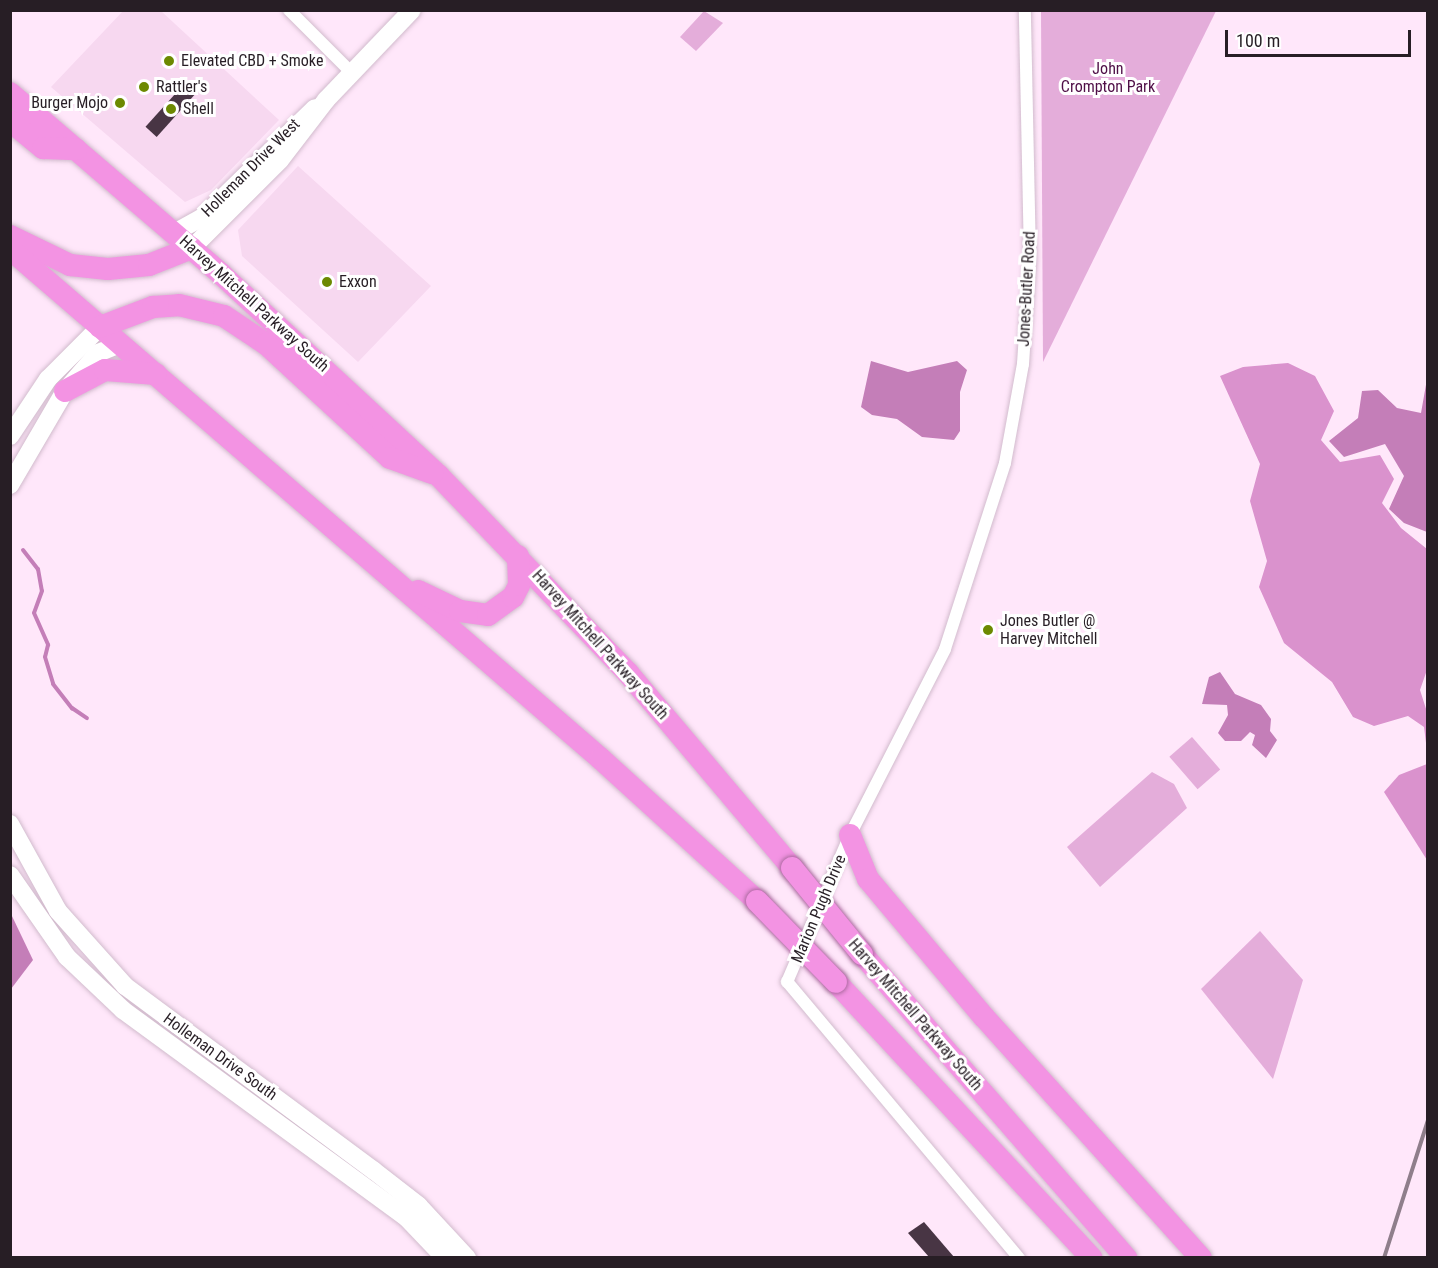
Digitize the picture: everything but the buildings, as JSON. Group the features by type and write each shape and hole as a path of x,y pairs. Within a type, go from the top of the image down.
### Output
{"highway":[{"name":"Harvey Mitchell Parkway South","path":"10,93 192,248 439,476 518,556 628,673 861,954 1126,1257"},
{"path":"10,121 43,148 76,149"},
{"path":"10,236 70,265 108,269 149,265 192,248"},
{"name":"Harvey Mitchell Parkway South","path":"10,249 610,766 757,901 1002,1156 1092,1257"},
{"path":"100,327 129,313 179,305 224,316 266,344 390,458 439,476"},
{"path":"65,391 105,370 156,374"},
{"path":"390,577 460,611 488,615 507,602 519,585 518,556"},
{"path":"850,835 868,879 984,1017 1201,1257"},
{"path":"1002,1156 1075,1257"}],"street":[{"path":"289,10 352,73"},
{"name":"Holleman Drive West","path":"192,248 280,160 326,100 411,10"},
{"name":"Jones-Butler Road","path":"850,835 945,649 977,562 1005,463 1023,364 1030,258 1025,10"},
{"name":"Holleman Drive West","path":"174,233 203,217 298,120 326,100"},
{"path":"10,436 48,380 100,327"},
{"path":"10,484 65,391 98,353 120,344"},
{"name":"Holleman Drive South","path":"10,824 58,911 125,986 373,1170 426,1214 467,1257"},
{"name":"Marion Pugh Drive","path":"850,835 787,982 1019,1257"},
{"name":"Holleman Drive South","path":"10,875 67,957 123,1010 406,1217 445,1257"}],"shaded area":[{"path":"123,11 161,11 279,120 211,190 185,202 51,87"},
{"path":"298,166 431,286 358,362 242,256 238,230"},
{"path":"871,361 908,372 957,361 967,370 960,392 960,431 954,440 922,437 897,419 872,415 861,407"},
{"path":"1288,363 1315,376 1334,411 1321,440 1340,462 1380,455 1394,479 1382,503 1401,528 1427,549 1428,667 1420,690 1427,712 1427,751 1424,727 1408,716 1374,726 1353,717 1332,682 1284,643 1259,587 1267,561 1250,501 1260,464 1220,376 1243,367"},
{"path":"1427,379 1427,532 1404,523 1389,509 1404,476 1385,444 1344,457 1329,441 1358,418 1362,391 1378,390 1397,408 1421,413"},
{"path":"1220,672 1235,694 1261,705 1271,719 1270,731 1277,740 1266,758 1252,745 1255,735 1250,732 1241,741 1225,741 1218,733 1228,715 1227,705 1202,704 1209,677"},
{"path":"1427,764 1427,860 1384,792 1399,775"},
{"path":"11,914 33,960 10,989"}],"green space":[{"path":"704,11 723,23 696,51 680,37"},
{"name":"John Crompton Park","path":"1041,11 1216,11 1043,362"},
{"path":"1192,737 1220,769 1198,789 1169,757"},
{"path":"1152,772 1174,784 1187,808 1100,887 1067,847"},
{"path":"1260,931 1303,980 1273,1079 1201,989"}],"waterway":[{"path":"23,550 38,569 42,591 34,613 48,645 45,657 53,684 72,708 87,718"}],"railway":[{"path":"1384,1258 1428,1120"}],"place":[{"name":"Elevated CBD + Smoke","path":"169,61"},
{"name":"Rattler's","path":"144,87"},
{"name":"Burger Mojo","path":"120,103"},
{"name":"Shell","path":"171,109"},
{"name":"Exxon","path":"327,282"},
{"name":"Jones Butler @ Harvey Mitchell","path":"988,630"}]}
